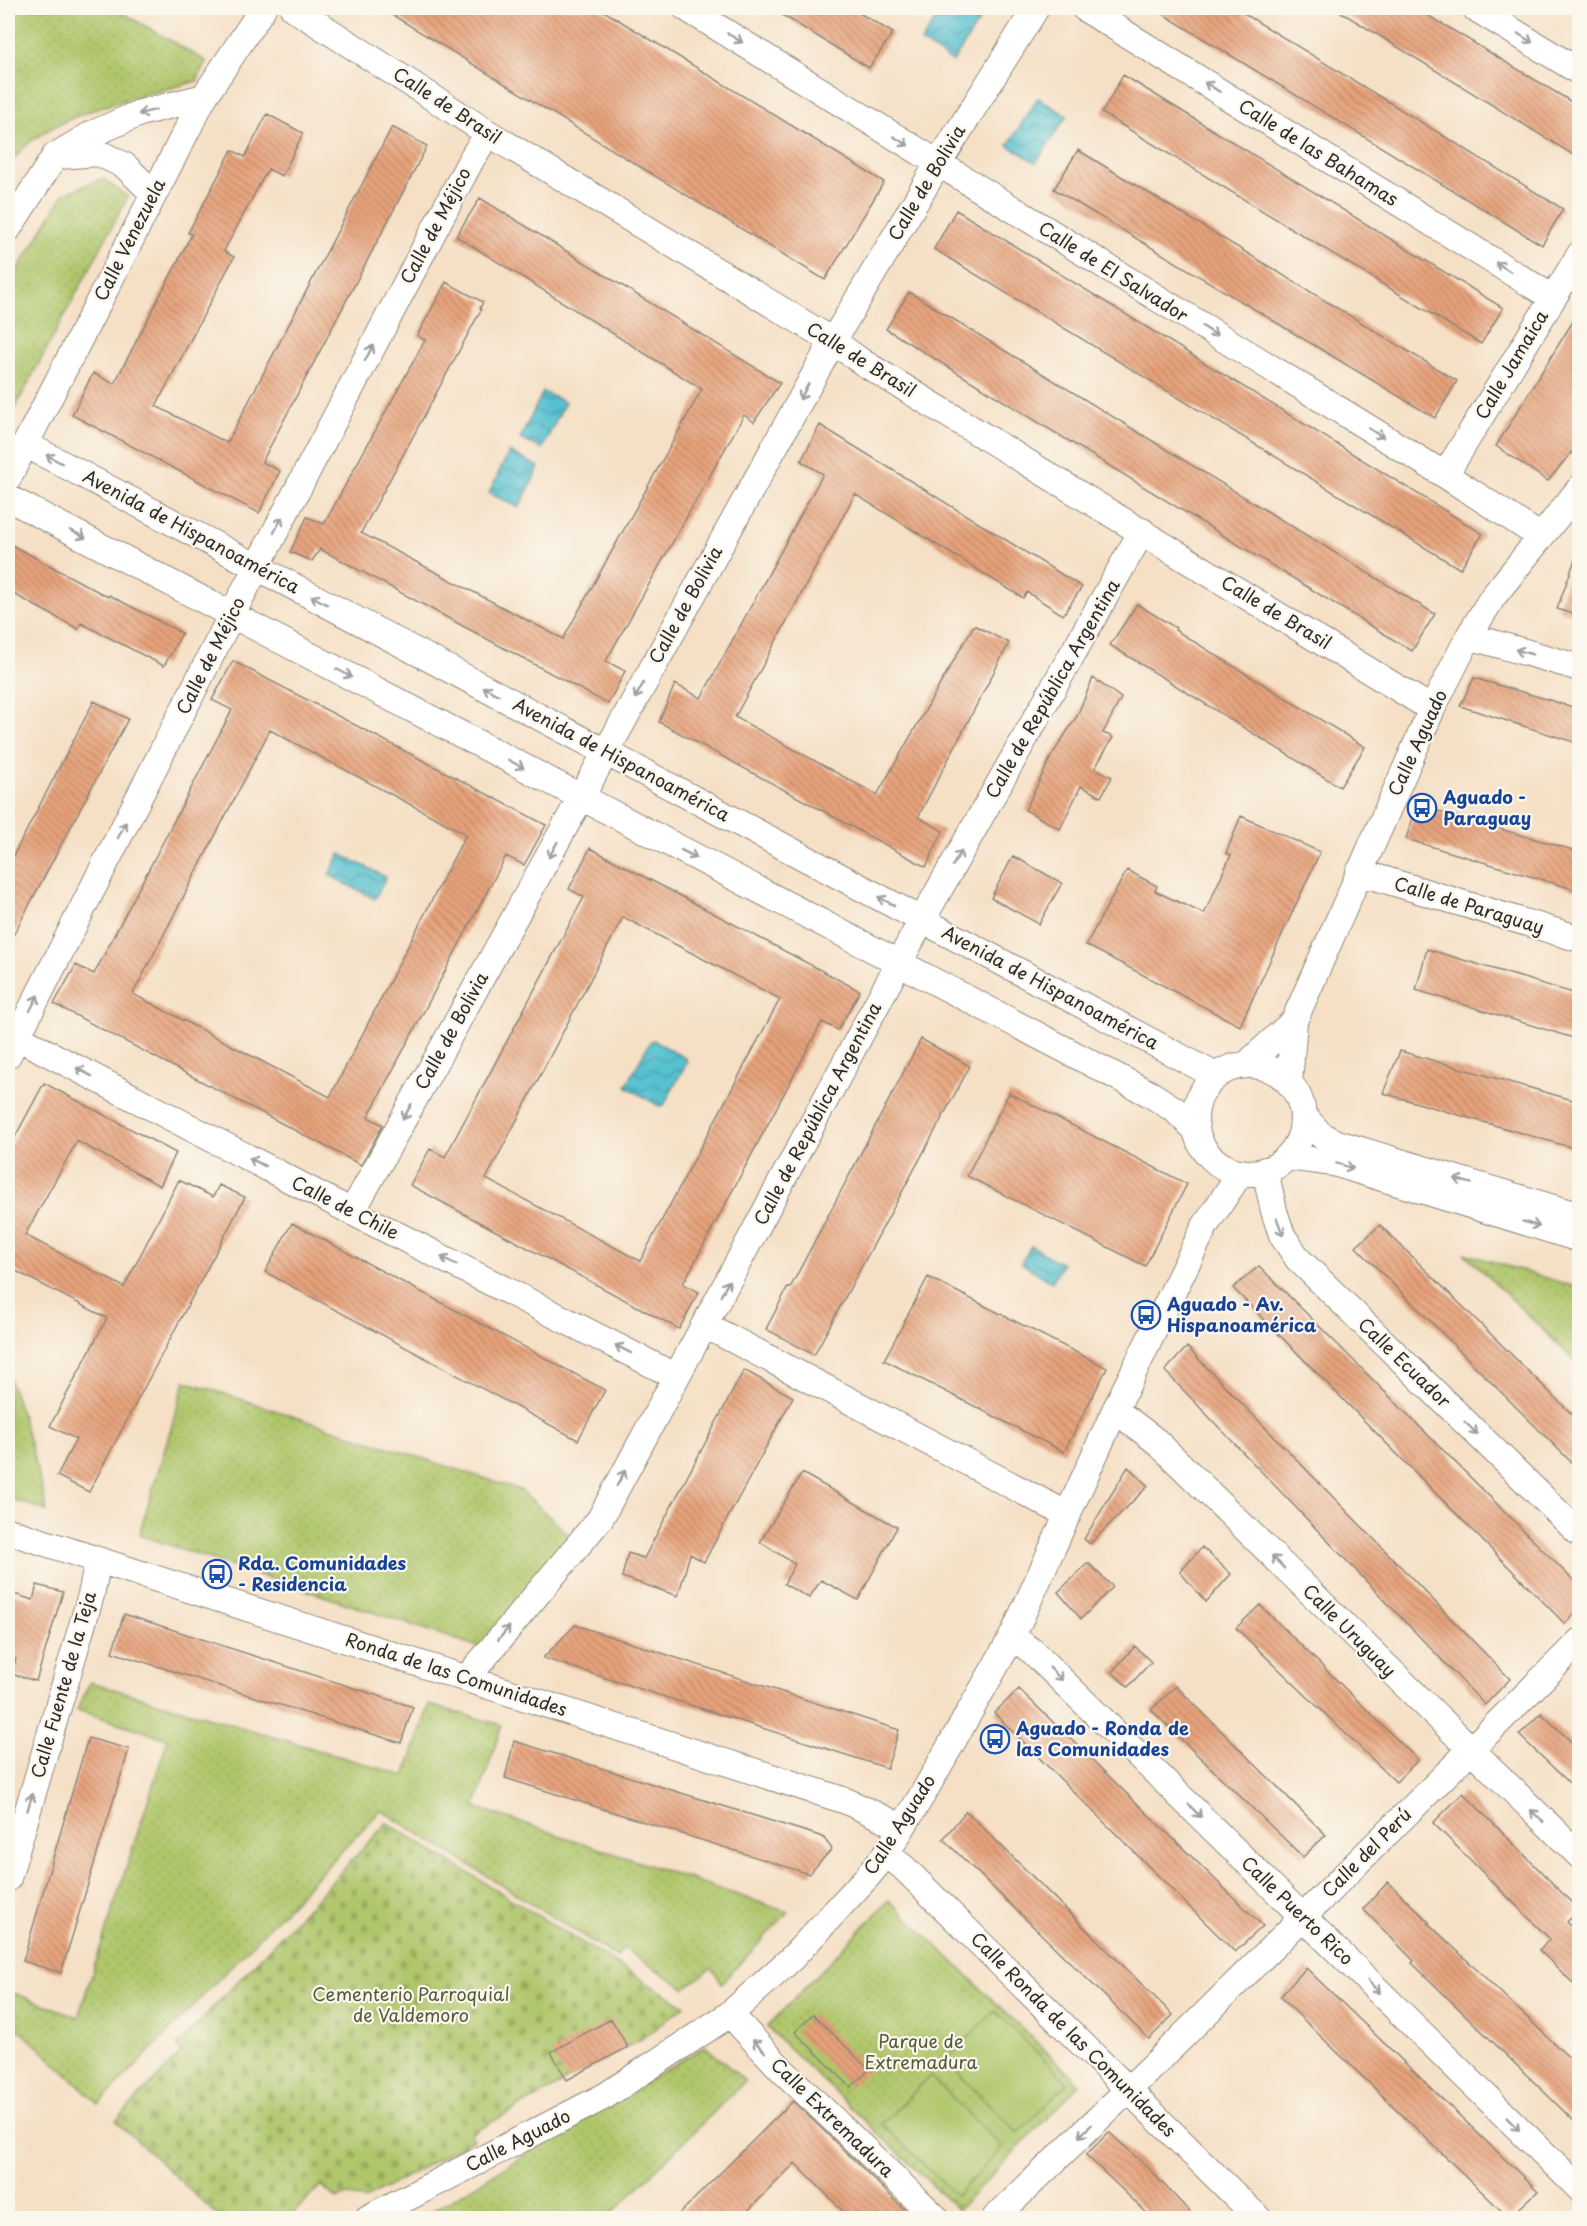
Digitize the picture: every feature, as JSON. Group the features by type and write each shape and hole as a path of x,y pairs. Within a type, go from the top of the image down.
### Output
{"street":[{"name":"Calle Venezuela","path":"8,478 204,97 263,8"},
{"name":"Calle de Brasil","path":"293,8 488,133 833,341 862,362 1432,709"},
{"name":"Calle de El Salvador","path":"686,8 1445,475 1541,537"},
{"name":"Calle de Bolivia","path":"352,1212 833,341 938,164 1036,8"},
{"name":"Calle de las Bahamas","path":"1084,8 1553,298"},
{"path":"1475,8 1580,72"},
{"path":"8,229 55,156 92,134 140,113 204,97"},
{"name":"Calle de Méjico","path":"12,1046 232,614 471,160 488,133"},
{"path":"55,156 99,153 125,166 154,194"},
{"name":"Calle Jamaica","path":"1445,475 1580,254"},
{"name":"Avenida de Hispanoamérica","path":"25,444 1216,1076"},
{"name":"Calle Aguado","path":"1289,1083 1294,1021 1432,709 1469,636 1492,598 1580,488"},
{"path":"8,498 1152,1095 1175,1110 1196,1130"},
{"name":"Calle de República Argentina","path":"467,1678 600,1519 922,920 1142,531"},
{"path":"1469,636 1580,668"},
{"name":"Calle de Paraguay","path":"1359,872 1580,939"},
{"name":"Calle Aguado","path":"1246,1065 1294,1021"},
{"name":"Calle de Chile","path":"12,1046 352,1212 675,1376"},
{"path":"1246,1065 1262,1066 1277,1072 1289,1083 1299,1098 1303,1115 1302,1131 1297,1145 1287,1157 1277,1165 1253,1171 1224,1167 1209,1155 1201,1144 1196,1130 1195,1115 1198,1101 1216,1076 1246,1065"},
{"path":"1303,1115 1321,1135 1337,1143 1580,1216"},
{"name":"Calle Aguado","path":"1205,1226 1210,1184 1209,1155"},
{"path":"1287,1157 1334,1163 1580,1239"},
{"name":"Calle Aguado","path":"368,2218 605,2096 730,2014 800,1950 885,1854 924,1792 1011,1637 1115,1410 1205,1226 1253,1171"},
{"name":"Calle Ecuador","path":"1253,1171 1274,1211 1282,1235 1298,1259 1580,1534"},
{"path":"705,1325 1068,1515"},
{"name":"Calle Uruguay","path":"1115,1410 1156,1441 1580,1856"},
{"name":"Ronda de las Comunidades","path":"8,1531 846,1801 902,1827"},
{"name":"Calle Fuente de la Teja","path":"8,1878 91,1594 98,1561"},
{"name":"Calle Puerto Rico","path":"1011,1637 1032,1651 1580,2189"},
{"name":"Calle del Perú","path":"994,2218 1128,2090 1580,1641"},
{"name":"Calle Ronda de las Comunidades","path":"885,1854 903,1867 1258,2218"},
{"name":"Calle Extremadura","path":"730,2014 775,2062 936,2218"}],"green space":[{"path":"8,8 114,8 206,61 197,81 110,104 66,121 30,142 8,165"},
{"path":"102,178 128,197 8,421 8,281 13,277 64,194"},
{"path":"1464,1253 1579,1288 1579,1365"},
{"path":"8,1375 30,1442 47,1511 8,1498"},
{"path":"185,1381 520,1490 574,1539 481,1648 139,1535"},
{"path":"90,1682 405,1776 429,1705 502,1725 475,1807 788,1912 722,1983 712,1968 685,1988 623,1948 617,1957 381,1810 99,2104 8,2019 14,1993 78,2017 168,1739 77,1710"},
{"name":"Cementerio Parroquial de Valdemoro","path":"387,1823 685,2006 641,2039 470,2134 474,2139 364,2200 348,2195 337,2199 321,2185 289,2218 220,2218 116,2121 182,2052 177,2046"},
{"name":"Parque de Extremadura","path":"889,1900 1080,2084 958,2210 767,2027"},
{"path":"995,2011 1068,2083 1018,2133 945,2060"},
{"path":"705,2046 745,2081 607,2218 421,2218"},
{"path":"930,2076 1003,2148 956,2196 882,2124"}],"water":[{"path":"943,8 987,8 953,62 921,42"},
{"path":"1038,98 1067,116 1036,163 1008,145"},
{"path":"543,392 565,402 542,449 520,439"},
{"path":"509,452 539,467 519,508 489,493"},
{"path":"340,854 386,877 375,899 329,875"},
{"path":"653,1040 685,1058 687,1062 664,1105 659,1106 626,1086"},
{"path":"1031,1246 1062,1264 1052,1282 1021,1263"}],"building":[{"path":"381,8 599,8 884,182 825,280"},
{"path":"771,8 851,8 893,33 869,68"},
{"path":"1153,8 1235,8 1563,209 1542,245"},
{"path":"1334,8 1416,8 1580,107 1580,159"},
{"path":"1123,75 1503,308 1481,344 1102,113"},
{"path":"267,114 303,133 282,176 268,169 224,251 234,257 156,406 227,443 392,127 427,146 262,462 280,471 259,513 72,415 93,373 114,384 192,234 188,233 232,150 245,157"},
{"path":"1078,150 1457,381 1435,418 1054,189"},
{"path":"480,198 780,383 754,422 744,415 606,661 625,671 608,704 320,549 312,561 290,552 307,517 324,524 425,340 417,336 446,282 483,302 481,310 361,533 563,639 702,389 456,236"},
{"path":"956,210 1483,534 1460,569 934,249"},
{"path":"909,292 1435,614 1412,651 886,329"},
{"path":"1580,310 1580,442 1548,481 1496,446"},
{"path":"820,425 1082,587 1063,615 1027,592 1023,598 855,494 735,717 877,795 974,625 1009,643 918,817 943,831 926,867 659,722 675,684 701,698 823,474 801,461"},
{"path":"8,543 108,597 109,595 182,633 164,666 81,623 78,629 8,591"},
{"path":"1577,554 1580,554 1580,616 1557,609"},
{"path":"1137,604 1176,628 1175,630 1365,747 1340,787 1110,645"},
{"path":"233,661 546,825 524,865 506,856 368,1117 383,1125 361,1165 54,1004 76,965 94,974 232,710 212,700","holes":["270,730 466,834 330,1097 133,994"]},
{"path":"1093,678 1121,698 1103,733 1113,737 1095,768 1112,777 1101,797 1081,786 1060,829 1025,810 1052,755 1077,716"},
{"path":"1474,678 1580,709 1580,744 1460,706"},
{"path":"94,701 128,719 8,945 8,866"},
{"path":"1417,805 1580,852 1580,891 1406,839"},
{"path":"1241,816 1320,852 1240,1026 1086,945 1127,870 1157,886 1155,891 1204,914 1231,855 1226,853"},
{"path":"590,848 860,991 838,1030 822,1022 683,1284 699,1292 679,1329 410,1185 430,1149 445,1157 584,897 569,889","holes":["623,917 780,999 640,1261 486,1179"]},
{"path":"1013,856 1062,883 1039,924 991,898"},
{"path":"1427,949 1580,995 1580,1040 1416,990"},
{"path":"921,1039 970,1066 814,1355 766,1329 788,1287 790,1288"},
{"path":"1400,1051 1580,1102 1580,1150 1383,1093"},
{"path":"44,1083 176,1153 160,1186 77,1141 25,1235 124,1287 179,1180 213,1197 219,1185 245,1197 89,1492 57,1476 76,1439 50,1426 107,1318 8,1267 8,1150"},
{"path":"1009,1093 1187,1184 1145,1266 967,1176"},
{"path":"292,1223 605,1390 578,1440 265,1272"},
{"path":"1380,1225 1580,1422 1580,1471 1356,1247"},
{"path":"1259,1266 1580,1587 1580,1608 1565,1624 1233,1288"},
{"path":"928,1277 1107,1368 1064,1452 884,1360"},
{"path":"1187,1347 1510,1679 1485,1705 1165,1371"},
{"path":"744,1370 793,1397 704,1562 690,1554 678,1596 622,1577 628,1553 644,1558"},
{"path":"1128,1467 1148,1486 1090,1544 1084,1539"},
{"path":"802,1473 897,1527 858,1600 821,1580 809,1598 784,1584 795,1564 760,1542"},
{"path":"1202,1547 1231,1574 1206,1602 1180,1572"},
{"path":"1088,1563 1113,1587 1081,1619 1058,1592"},
{"path":"37,1585 63,1592 36,1681 11,1674 16,1659 8,1656 8,1592 33,1600"},
{"path":"1260,1605 1418,1760 1396,1782 1236,1628"},
{"path":"124,1614 413,1707 401,1743 112,1652"},
{"path":"575,1625 899,1730 887,1768 543,1658"},
{"path":"1135,1646 1151,1662 1128,1687 1112,1672"},
{"path":"1176,1686 1326,1835 1303,1857 1151,1710"},
{"path":"1019,1689 1263,1926 1235,1952 994,1713"},
{"path":"1541,1713 1580,1750 1580,1793 1519,1735"},
{"path":"88,1738 129,1749 61,1973 23,1961"},
{"path":"514,1741 823,1837 832,1849 809,1874 505,1778"},
{"path":"1463,1793 1579,1910 1567,1922 1580,1934 1580,1990 1539,1950 1550,1939 1433,1823"},
{"path":"966,1811 1173,2015 1149,2039 943,1839"},
{"path":"1388,1882 1580,2068 1580,2127 1412,1963 1414,1961 1363,1909"},
{"path":"1306,1968 1538,2191 1509,2218 1280,1997"},
{"path":"813,2014 869,2070 851,2087 795,2032"},
{"path":"611,2019 628,2047 567,2080 551,2052"},
{"path":"793,2101 913,2218 850,2218 795,2163 741,2218 675,2218"},
{"path":"1109,2132 1146,2166 1196,2218 1152,2218 1086,2155"}],"place":[{"name":"Aguado - Paraguay","path":"1422,808"},
{"name":"Aguado - Av. Hispanoamérica","path":"1146,1315"},
{"name":"Rda. Comunidades - Residencia","path":"217,1574"},
{"name":"Aguado - Ronda de las Comunidades","path":"995,1739"}]}
